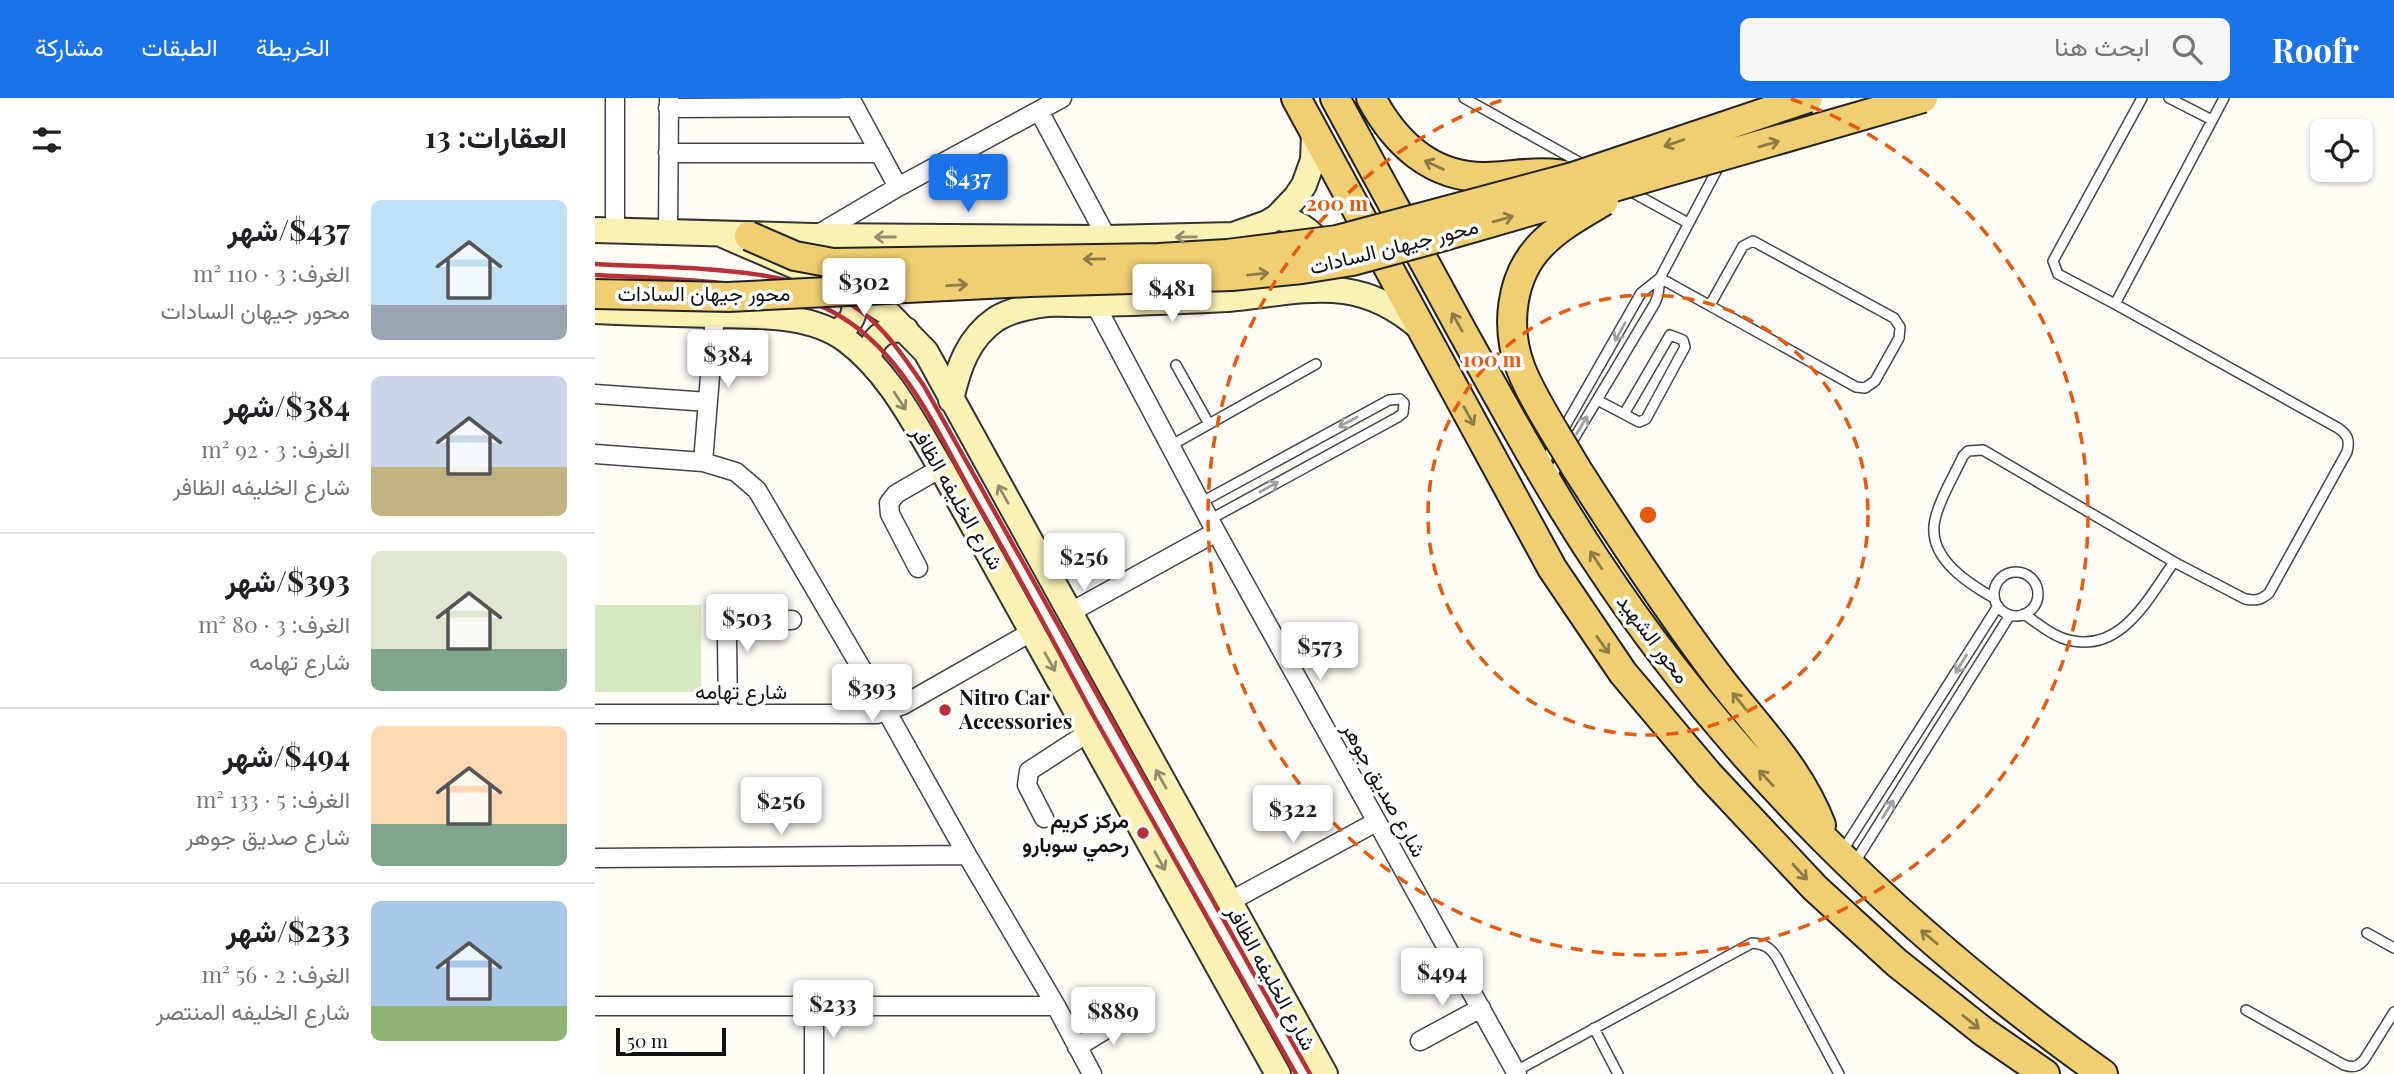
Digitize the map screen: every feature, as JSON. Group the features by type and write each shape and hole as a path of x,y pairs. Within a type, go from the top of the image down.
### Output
{"main road":[{"name":"محور الشهيد","path":"1296,98 1552,568 1597,637 1672,733 1716,783 1836,907 1929,989 1984,1032 2045,1074"},
{"name":"محور الشهيد","path":"1335,98 1543,478 1598,563 1668,660 1744,753 1839,854 1913,924 2008,1003 2103,1074"},
{"path":"1371,98 1390,130 1405,146 1441,169 1474,176 1542,172 1573,177"},
{"name":"محور جيهان السادات","path":"737,236 795,256 833,263 1159,258 1227,254 1337,240 1573,177 1808,98"},
{"name":"محور جيهان السادات","path":"595,294 728,297 1030,282 1232,276 1302,269 1352,261 1923,98"},
{"path":"1638,181 1561,227 1541,245 1527,264 1517,287 1513,308 1515,351 1522,371 1576,468 1674,617 1795,772 1839,854"}],"street":[{"path":"615,98 605,231 737,236 1107,238 1233,235 1256,229 1277,216 1296,197 1304,185 1313,160 1314,133"},
{"path":"814,236 1062,98"},
{"path":"668,233 669,103 853,102 898,187"},
{"path":"1039,111 1107,238"},
{"path":"668,153 880,153"},
{"path":"1277,216 1298,223 1315,237 1322,247 1329,267 1329,289"},
{"name":"شارع الخليفه الظافر","path":"737,236 848,289 887,312 926,352 1325,1074"},
{"path":"835,332 848,325 852,318 855,303 848,289"},
{"path":"951,400 957,373 966,352 980,333 998,318 1021,309 1047,304 1241,298 1329,289 1378,300 1420,327"},
{"name":"شارع صديق جوهر","path":"1095,304 1212,526 1516,1073"},
{"name":"شارع الخليفه الظافر","path":"595,311 793,320 835,332 869,360 889,384 940,468 1278,1074"},
{"path":"703,462 715,315"},
{"path":"869,360 869,348 878,336 891,330 906,330"},
{"path":"595,394 708,402"},
{"path":"595,454 703,462 736,472 758,490 1056,1006 1092,1074"},
{"path":"918,568 890,514 889,503 896,494 940,468"},
{"path":"1069,613 1212,526"},
{"path":"728,714 727,638 730,627 739,621 792,620"},
{"name":"شارع تهامه","path":"595,714 864,716 887,712 1033,631"},
{"path":"1044,818 1027,785 1029,771 1089,732"},
{"path":"1229,902 1376,822"},
{"path":"595,858 967,855"},
{"path":"595,1006 1056,1006"},
{"path":"814,1006 814,1074"},
{"path":"1420,1041 1482,1009"},
{"path":"1077,1047 1129,1015"}],"lane":[{"path":"1464,98 1688,223"},
{"path":"1839,854 1996,602 1994,588 1999,579 2007,573 2027,575 2038,590 2037,600 2032,609 2024,614 2010,615 1996,602 1954,570 1937,545 1934,535 1937,512 1963,456 1975,449 1983,450 2174,562 2245,599 2255,601 2269,593 2347,452 2349,443 2346,434 2338,428 2058,274 2054,268 2053,261 2142,98"},
{"path":"2169,98 2213,120"},
{"path":"2115,304 2224,98"},
{"path":"1737,132 1749,109"},
{"path":"1543,478 1597,400 1655,303 1660,278 1731,144"},
{"path":"1660,278 1856,387 1871,386 1900,332 1895,318 1753,241 1743,246 1710,305"},
{"path":"1543,478 1641,293 1660,278"},
{"path":"1597,400 1639,422 1646,419 1684,350 1683,340 1672,335 1667,337 1624,414"},
{"path":"1170,446 1316,364"},
{"path":"1176,365 1209,424"},
{"path":"1200,503 1389,400 1400,399 1404,403 1403,414 1325,457 1212,526"},
{"path":"1316,440 1325,457"},
{"path":"2024,614 2061,638 2096,640 2112,635 2125,628 2135,617 2174,562"},
{"path":"1839,854 2010,615"},
{"path":"2367,933 2394,948"},
{"path":"1516,1073 1752,943 1771,949 1777,958 1839,1074"},
{"path":"2246,1010 2352,1067 2364,1060 2394,1012"},
{"path":"1594,1028 1618,1074"}],"green space":[{"path":"595,605 701,605 701,692 595,692"}],"railway":[{"path":"595,264 697,268 770,277 804,285 835,296 862,312 888,337 924,386 1310,1074"},
{"path":"595,275 716,282 778,292 831,311 878,346 897,368 930,417 1093,715 1296,1074"}],"place":[{"name":"Nitro Car Accessories","path":"945,710"},
{"name":"مركز كريم رحمي سوبارو","path":"1143,833"}]}
